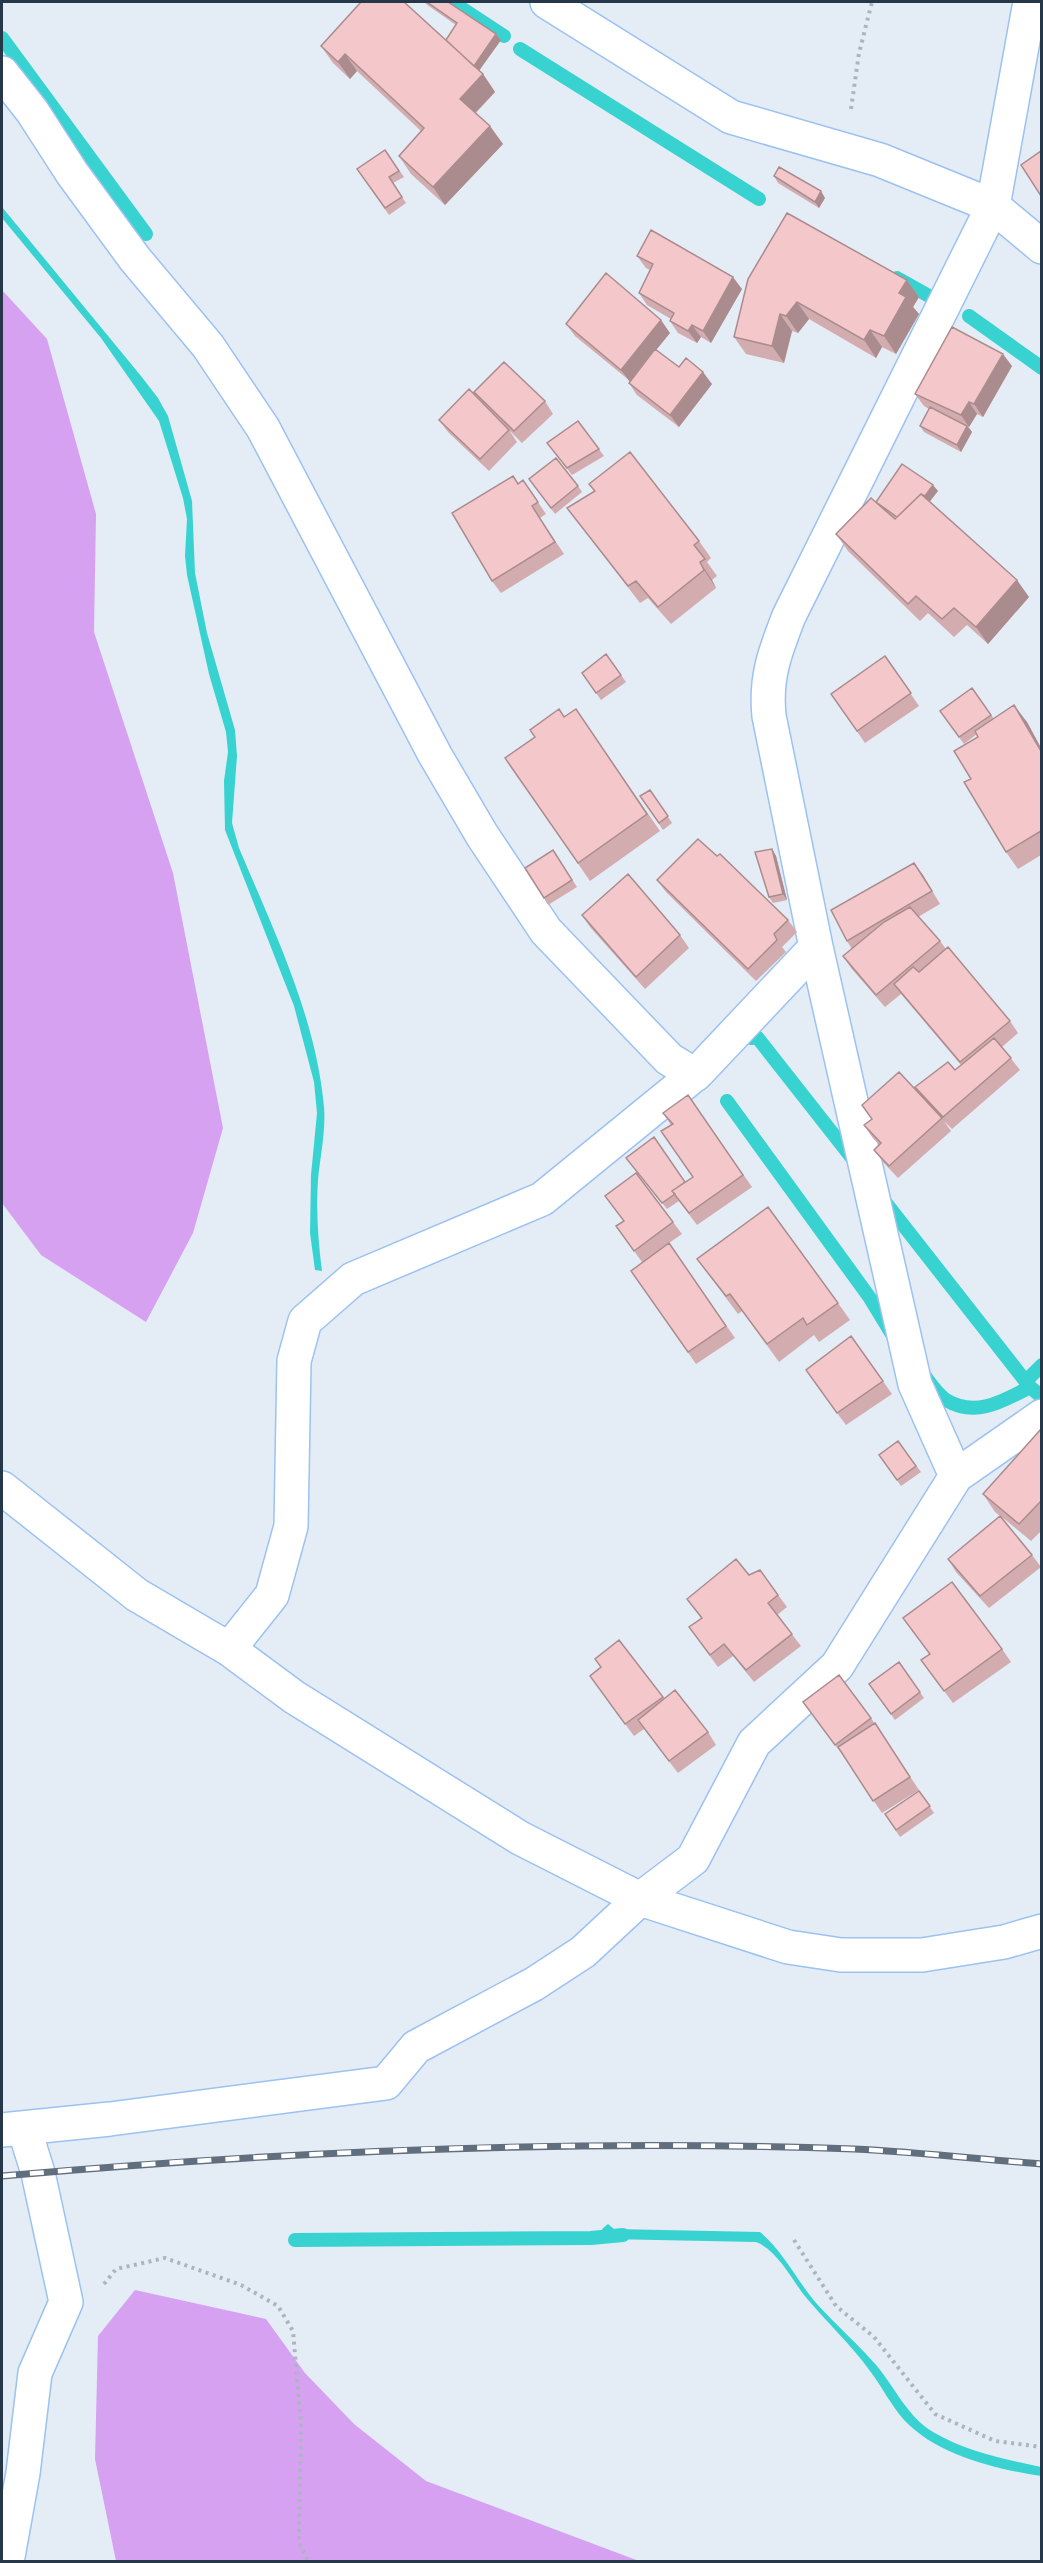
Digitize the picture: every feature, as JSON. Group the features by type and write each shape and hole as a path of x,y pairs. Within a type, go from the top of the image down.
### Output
{"street":[{"path":"547,2 731,117 885,162 993,206 1041,248"},
{"path":"956,1476 915,1384 816,947 769,716 766,691 774,656 789,616 993,206 1030,2"},
{"path":"2,73 32,111 72,173 135,259 208,346 263,428 435,755 482,835 546,931 669,1059 694,1075"},
{"path":"229,1649 272,1595 291,1526 294,1361 305,1321 353,1279 542,1199 694,1075 816,947"},
{"path":"7,2562 23,2473 35,2373 66,2302 38,2173 13,2129 386,2083 416,2046 534,1984 583,1952 640,1899 693,1859 754,1743 837,1666 956,1476 1041,1416"},
{"path":"2,1488 137,1595 229,1649 294,1697 520,1838 640,1899 788,1947 841,1955 921,1955 1004,1942 1041,1931"}],"path":[{"path":"872,2 851,101 852,118 885,162"},
{"path":"794,2240 836,2306 874,2337 935,2414 995,2441 1041,2447"},
{"path":"101,2288 116,2269 165,2258 241,2285 278,2306 293,2331 301,2425 299,2543 309,2562"}],"shaded area":[{"path":"2,290 47,339 96,514 94,632 173,873 223,1128 193,1233 146,1322 41,1255 2,1203"},
{"path":"135,2290 266,2319 305,2373 354,2424 426,2481 639,2561 116,2561 95,2459 98,2336"}],"water":[{"path":"2,207 141,376 168,416 192,501 195,573 207,633 235,730 237,756 232,823 239,848 292,975 303,1007 319,1073 324,1107 324,1135 317,1203 322,1271 315,1270 310,1233 311,1175 317,1113 314,1082 294,1006 225,830 224,781 228,752 226,732 209,674 187,575 185,556 187,519 183,498 159,421 101,338 2,218"},
{"path":"608,2224 614,2229 760,2232 776,2248 817,2304 877,2366 909,2410 924,2426 972,2450 1041,2467 1041,2476 968,2459 933,2443 917,2432 899,2414 855,2351 804,2295 771,2251 764,2246 756,2242 607,2239 602,2229"}],"building":[{"path":"361,2 404,2 483,74 460,99 490,126 433,187 399,156 424,128 345,54 338,62 321,46"},
{"path":"427,2 448,2 496,34 474,66 446,40 457,23"},
{"path":"385,150 399,171 389,177 402,197 385,208 357,169"},
{"path":"1041,151 1041,196 1021,165"},
{"path":"779,167 821,191 815,202 774,176"},
{"path":"787,213 907,280 899,293 906,297 884,336 870,330 864,340 797,302 786,316 780,314 772,346 734,337 748,279"},
{"path":"651,230 733,277 703,331 692,325 688,331 670,321 674,313 639,293 653,264 637,256"},
{"path":"606,273 661,320 621,370 566,324"},
{"path":"952,327 1003,354 974,404 969,402 961,415 915,394"},
{"path":"655,349 679,367 686,358 703,372 670,415 629,383"},
{"path":"504,362 545,401 514,431 474,392"},
{"path":"469,389 509,430 480,459 439,420"},
{"path":"930,407 967,426 957,445 920,426"},
{"path":"578,421 599,449 567,468 547,443"},
{"path":"630,452 699,541 694,545 705,559 700,562 704,570 658,607 636,581 628,586 567,508 595,491 589,484"},
{"path":"556,458 578,486 551,508 529,479"},
{"path":"902,464 933,485 925,496 921,494 897,517 876,502"},
{"path":"513,476 518,484 523,480 538,502 532,506 555,542 492,581 452,513"},
{"path":"921,494 1017,580 976,627 954,608 942,619 916,596 908,604 836,534 871,498 895,519"},
{"path":"606,654 621,675 596,693 582,673"},
{"path":"885,656 911,693 857,731 831,694"},
{"path":"972,688 991,715 959,737 940,711"},
{"path":"1014,705 1041,751 1041,831 1006,852 964,782 971,779 954,751 978,737 975,731"},
{"path":"559,709 564,717 576,709 647,814 578,863 505,758 535,737 530,730"},
{"path":"650,790 668,816 659,823 640,796"},
{"path":"698,839 717,856 720,854 788,920 774,934 777,940 748,969 657,880"},
{"path":"772,849 783,894 769,897 755,852"},
{"path":"553,850 572,880 544,898 525,868"},
{"path":"914,863 932,891 847,941 831,910"},
{"path":"628,874 680,935 636,977 582,915"},
{"path":"910,907 940,941 876,995 843,956 884,922"},
{"path":"948,947 1010,1021 960,1062 894,984 913,967 919,972"},
{"path":"994,1038 1011,1058 943,1117 915,1087 948,1062 955,1070"},
{"path":"899,1072 942,1118 889,1166 874,1150 881,1143 864,1125 872,1119 862,1105"},
{"path":"688,1095 743,1175 689,1213 672,1191 693,1177 661,1131 673,1124 663,1113"},
{"path":"654,1137 685,1182 672,1191 675,1194 662,1203 626,1158"},
{"path":"636,1173 673,1222 634,1251 616,1226 624,1221 605,1196"},
{"path":"768,1207 838,1303 807,1325 803,1318 767,1344 730,1294 726,1296 697,1259"},
{"path":"669,1243 726,1326 688,1352 631,1271"},
{"path":"851,1336 883,1381 837,1413 806,1370"},
{"path":"1041,1429 1041,1501 1019,1524 983,1494"},
{"path":"898,1441 916,1466 897,1480 879,1455"},
{"path":"1000,1516 1032,1555 980,1596 948,1559"},
{"path":"736,1559 749,1575 760,1570 778,1595 768,1603 792,1634 746,1670 724,1644 710,1655 689,1627 702,1618 687,1599"},
{"path":"952,1582 1002,1649 944,1691 921,1660 930,1654 903,1618"},
{"path":"619,1640 663,1697 625,1724 590,1676 601,1667 595,1659"},
{"path":"899,1662 920,1692 891,1714 869,1684"},
{"path":"839,1675 871,1718 835,1745 803,1702"},
{"path":"675,1690 708,1732 669,1761 638,1720"},
{"path":"875,1723 910,1777 873,1801 838,1747"},
{"path":"919,1791 930,1806 896,1830 885,1814"}],"waterway":[{"path":"452,2 504,36"},
{"path":"2,38 146,234"},
{"path":"520,49 759,199"},
{"path":"897,278 929,296"},
{"path":"969,316 1042,368"},
{"path":"751,1038 757,1037 856,1163"},
{"path":"727,1101 870,1298 895,1339"},
{"path":"882,1198 1030,1387 1042,1397"},
{"path":"1026,1381 1042,1365"},
{"path":"924,1375 946,1400 968,1408 989,1406 1030,1387"},
{"path":"295,2240 591,2238 623,2235"}],"railway":[{"path":"2,2176 321,2154 427,2149 640,2145 854,2149 1042,2164"}]}
